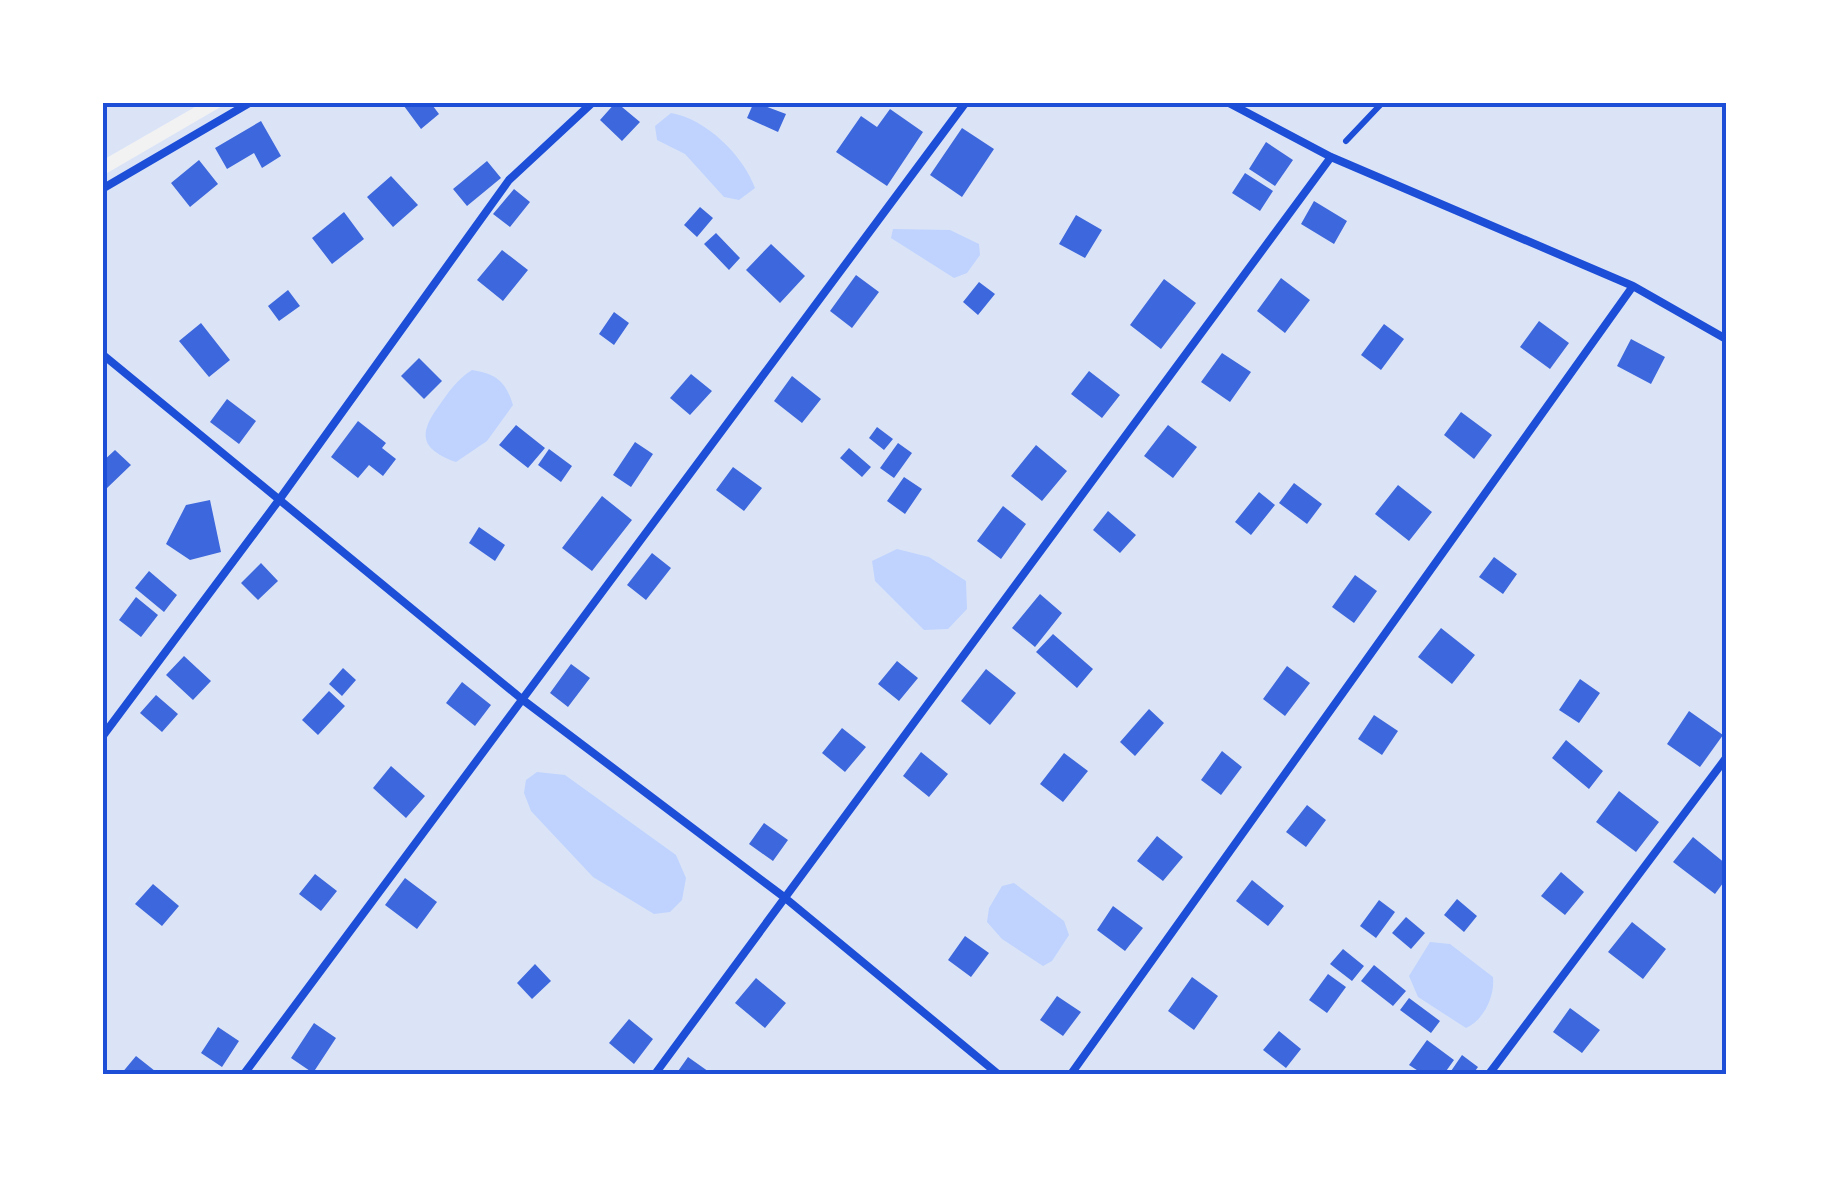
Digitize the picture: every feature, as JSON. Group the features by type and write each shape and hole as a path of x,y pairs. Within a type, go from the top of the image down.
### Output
{"lane":[{"path":"102,189 251,102"},
{"path":"102,737 279,500 509,180 593,102"},
{"path":"244,1074 966,102"},
{"path":"1227,102 1331,157 1633,286 1726,339"},
{"path":"655,1074 1331,157"},
{"path":"1071,1074 1633,286"},
{"path":"102,354 524,700 784,897 998,1074"},
{"path":"1490,1074 1726,758"}],"path":[{"path":"1331,157 1383,102"}],"shaded area":[{"path":"103,102 202,102 202,103 103,160"},
{"path":"229,102 1726,103 1726,1074 103,1074 102,176"}],"water":[{"path":"671,113 697,123 722,140 742,163 755,188 739,200 724,197 685,154 657,140 655,126"},
{"path":"893,229 950,230 979,244 980,255 967,273 954,278 891,238"},
{"path":"472,370 499,380 513,405 487,441 456,462 430,446 426,440 427,426 457,382"},
{"path":"897,549 929,557 966,581 967,609 948,629 924,630 875,581 872,561"},
{"path":"537,772 565,775 676,855 686,878 682,900 670,912 654,914 593,877 531,811 524,793 526,780"},
{"path":"1014,883 1064,921 1069,935 1052,961 1043,966 1002,939 987,922 989,908 1002,886"},
{"path":"1430,942 1450,944 1493,977 1487,1007 1466,1028 1418,997 1409,976"}],"building":[{"path":"401,102 430,102 439,114 421,129"},
{"path":"616,102 640,122 622,141 600,120"},
{"path":"754,102 786,114 778,132 747,118"},
{"path":"890,109 923,132 887,186 836,152 861,116 877,127"},
{"path":"261,121 281,156 262,168 254,153 227,169 215,148"},
{"path":"962,128 994,149 962,197 930,175"},
{"path":"1266,142 1293,160 1275,186 1249,169"},
{"path":"199,160 218,184 190,207 171,183"},
{"path":"487,161 501,178 467,206 453,189"},
{"path":"1245,173 1273,191 1260,211 1232,193"},
{"path":"391,176 418,205 393,227 367,197"},
{"path":"514,189 530,202 510,227 493,214"},
{"path":"1314,201 1347,221 1334,244 1301,224"},
{"path":"700,207 713,218 697,237 684,225"},
{"path":"344,212 364,239 332,264 312,238"},
{"path":"1076,215 1102,230 1085,258 1059,244"},
{"path":"716,233 740,258 729,270 704,244"},
{"path":"771,244 805,276 780,303 746,270"},
{"path":"502,250 528,270 503,301 477,280"},
{"path":"856,275 879,292 852,328 830,311"},
{"path":"1281,278 1310,300 1285,333 1257,311"},
{"path":"1164,279 1196,303 1161,349 1130,325"},
{"path":"979,282 995,294 978,315 963,302"},
{"path":"288,290 300,306 279,321 268,306"},
{"path":"614,312 629,323 614,345 599,334"},
{"path":"1539,321 1569,343 1550,369 1520,347"},
{"path":"201,323 230,360 209,377 179,341"},
{"path":"1384,324 1404,339 1381,370 1361,355"},
{"path":"1631,339 1665,357 1651,384 1617,366"},
{"path":"1222,353 1251,372 1230,402 1201,382"},
{"path":"419,358 442,381 424,399 401,376"},
{"path":"1089,371 1120,395 1102,418 1071,394"},
{"path":"691,374 712,391 690,415 670,398"},
{"path":"792,376 821,399 802,423 774,401"},
{"path":"227,399 256,421 239,444 210,422"},
{"path":"1461,412 1492,435 1474,459 1444,435"},
{"path":"358,421 386,443 382,448 396,459 383,476 369,465 358,478 331,457"},
{"path":"516,425 545,448 528,468 499,445"},
{"path":"1168,425 1197,447 1173,478 1144,456"},
{"path":"877,427 893,439 884,450 869,438"},
{"path":"635,442 653,454 631,487 613,475"},
{"path":"898,443 912,453 894,478 880,468"},
{"path":"1036,445 1067,471 1042,501 1011,476"},
{"path":"849,448 871,467 862,477 840,458"},
{"path":"549,449 572,466 561,482 538,465"},
{"path":"115,450 131,465 106,489 102,486 102,462"},
{"path":"733,467 762,488 744,511 716,490"},
{"path":"904,477 922,489 905,514 887,501"},
{"path":"1294,483 1322,504 1307,524 1279,503"},
{"path":"1398,485 1432,512 1409,541 1375,514"},
{"path":"1259,492 1275,505 1251,535 1235,522"},
{"path":"602,496 632,520 592,571 562,548"},
{"path":"210,500 221,552 190,560 166,544 186,505"},
{"path":"1003,506 1026,524 1001,559 977,541"},
{"path":"1108,511 1136,535 1120,553 1093,530"},
{"path":"479,527 505,545 495,561 469,543"},
{"path":"652,553 671,568 646,600 627,585"},
{"path":"1494,557 1517,574 1503,594 1479,577"},
{"path":"261,563 278,581 258,600 241,583"},
{"path":"149,571 177,595 164,612 135,588"},
{"path":"1355,575 1377,591 1354,623 1332,607"},
{"path":"1040,594 1062,613 1035,647 1012,628"},
{"path":"136,597 158,615 141,637 119,620"},
{"path":"1441,628 1475,655 1452,684 1418,657"},
{"path":"1053,634 1093,669 1077,688 1036,652"},
{"path":"184,656 211,681 193,700 166,675"},
{"path":"897,661 918,678 899,701 878,684"},
{"path":"571,664 590,678 568,707 550,693"},
{"path":"1287,666 1310,683 1285,716 1263,699"},
{"path":"343,668 356,680 342,696 329,684"},
{"path":"986,669 1016,693 990,725 961,701"},
{"path":"1580,679 1600,693 1579,723 1559,710"},
{"path":"462,682 491,705 475,726 446,703"},
{"path":"329,691 345,706 318,735 302,720"},
{"path":"156,695 178,714 162,732 140,713"},
{"path":"1149,709 1164,723 1135,756 1120,742"},
{"path":"1689,711 1723,735 1700,767 1667,744"},
{"path":"1374,715 1398,731 1382,755 1358,739"},
{"path":"842,728 866,747 845,772 822,753"},
{"path":"1566,740 1603,771 1589,789 1552,758"},
{"path":"1222,751 1242,767 1221,795 1201,780"},
{"path":"921,752 948,774 929,797 903,776"},
{"path":"1064,753 1088,771 1063,802 1040,784"},
{"path":"391,766 425,796 406,818 373,788"},
{"path":"1619,791 1659,822 1636,852 1596,822"},
{"path":"1307,805 1326,820 1306,847 1286,832"},
{"path":"764,823 788,840 773,861 749,844"},
{"path":"1157,836 1183,857 1163,881 1137,861"},
{"path":"1693,837 1726,864 1726,879 1715,894 1673,862"},
{"path":"1561,872 1584,892 1565,915 1541,896"},
{"path":"315,874 337,891 321,911 299,894"},
{"path":"405,878 437,902 417,929 385,905"},
{"path":"1252,880 1284,906 1268,926 1236,901"},
{"path":"153,884 179,906 162,926 135,904"},
{"path":"1457,899 1477,916 1464,932 1444,915"},
{"path":"1379,900 1395,912 1376,938 1360,926"},
{"path":"1113,906 1143,928 1125,951 1097,930"},
{"path":"1406,917 1425,933 1411,949 1392,933"},
{"path":"1632,922 1666,949 1643,979 1608,952"},
{"path":"965,936 989,953 971,977 948,960"},
{"path":"1343,949 1364,966 1352,981 1330,964"},
{"path":"535,964 551,981 532,999 517,983"},
{"path":"1374,965 1406,991 1393,1006 1361,981"},
{"path":"1328,974 1346,987 1327,1013 1309,1000"},
{"path":"1192,977 1218,996 1194,1030 1168,1011"},
{"path":"756,978 786,1003 765,1028 735,1003"},
{"path":"1057,996 1081,1012 1063,1036 1040,1020"},
{"path":"1409,998 1440,1021 1431,1033 1400,1010"},
{"path":"1570,1008 1600,1030 1582,1053 1553,1032"},
{"path":"629,1019 653,1039 634,1064 609,1043"},
{"path":"314,1023 336,1038 313,1073 291,1058"},
{"path":"218,1027 239,1041 222,1067 201,1053"},
{"path":"1279,1031 1301,1049 1286,1068 1263,1050"},
{"path":"1427,1040 1454,1060 1444,1074 1423,1074 1409,1065"},
{"path":"1462,1055 1478,1067 1473,1074 1449,1074"},
{"path":"136,1056 155,1071 121,1074"},
{"path":"688,1057 712,1074 676,1074"}]}
